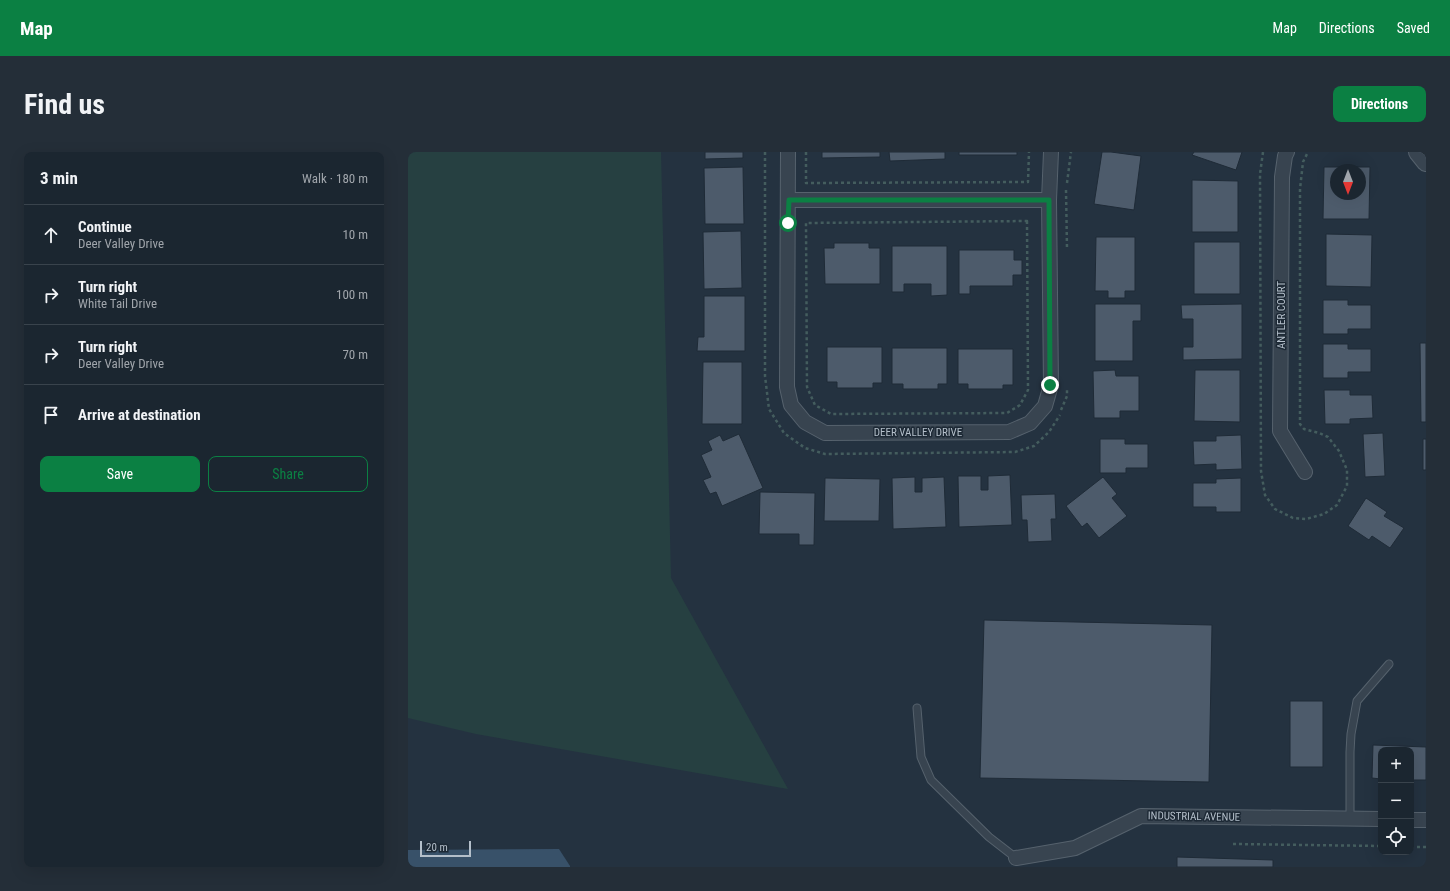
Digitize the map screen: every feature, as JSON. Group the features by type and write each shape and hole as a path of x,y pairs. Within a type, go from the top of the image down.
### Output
{"street":[{"name":"DEER VALLEY DRIVE","path":"788,152 789,200 787,387 791,405 805,422 825,433 1009,432 1030,423 1046,406 1050,385 1049,200 1051,152"},
{"name":"ANTLER COURT","path":"1287,152 1284,156 1282,177 1280,431 1305,472"},
{"path":"1418,152 1426,162"},
{"path":"789,200 1049,200"},
{"name":"INDUSTRIAL AVENUE","path":"1016,858 1075,848 1141,816 1378,819"},
{"path":"1414,820 1426,820"}],"lane":[{"path":"1350,819 1351,734 1357,701 1389,664"},
{"path":"917,708 921,757 931,780 983,832 1016,858"}],"path":[{"path":"765,152 765,376 768,409 784,433 805,448 825,454 1015,452 1034,446 1049,432 1060,414 1067,396 1067,380"},
{"path":"806,152 806,182 1028,182 1029,152"},
{"path":"1067,255 1066,185 1071,152"},
{"path":"1027,221 1028,390 1020,405 1007,413 831,414 815,405 807,387 806,223 1027,221"},
{"path":"1233,844 1378,846"},
{"path":"1414,847 1426,847"}],"green space":[{"path":"408,152 661,152 671,578 788,789 476,734 408,718"}],"water":[{"path":"559,849 570,867 408,867 408,850"}],"building":[{"path":"705,152 743,152 743,158 705,159"},
{"path":"822,152 880,152 880,157 822,158"},
{"path":"889,152 945,152 945,159 890,161"},
{"path":"959,152 1017,152 1017,155 959,155"},
{"path":"1102,152 1141,156 1134,210 1094,204"},
{"path":"1194,152 1242,152 1236,170 1192,155"},
{"path":"743,167 744,224 705,224 704,168"},
{"path":"1324,167 1330,167 1330,200 1366,200 1366,167 1370,167 1369,219 1323,219"},
{"path":"1192,180 1238,181 1238,232 1192,232"},
{"path":"741,231 742,288 704,289 703,232"},
{"path":"1326,234 1372,235 1371,287 1326,286"},
{"path":"1096,237 1135,237 1135,291 1125,291 1125,298 1108,298 1108,291 1095,291"},
{"path":"1194,242 1240,242 1240,294 1194,294"},
{"path":"834,243 869,243 869,248 880,248 880,284 825,284 824,248 834,248"},
{"path":"892,246 947,246 947,295 931,296 931,284 904,284 904,292 892,292"},
{"path":"959,250 1014,250 1014,260 1022,260 1022,275 1013,275 1013,286 970,286 970,294 959,294"},
{"path":"704,296 745,296 745,351 697,351 698,337 704,337"},
{"path":"1323,300 1348,300 1348,305 1371,305 1371,329 1348,329 1348,334 1323,334"},
{"path":"1095,304 1141,304 1141,321 1133,321 1133,361 1095,361"},
{"path":"1242,304 1242,359 1183,360 1183,347 1193,347 1193,319 1182,319 1181,305"},
{"path":"1420,343 1426,343 1426,422 1421,422"},
{"path":"1323,344 1348,344 1348,349 1371,349 1371,372 1348,372 1348,378 1323,378"},
{"path":"827,347 882,347 882,383 873,383 873,388 837,388 837,382 827,382"},
{"path":"892,348 947,348 947,384 938,384 938,389 903,389 903,384 892,384"},
{"path":"958,349 1013,349 1013,385 1003,385 1003,389 968,389 968,384 958,384"},
{"path":"703,362 742,362 742,424 702,424"},
{"path":"1115,370 1116,376 1139,376 1139,411 1120,411 1120,418 1094,418 1093,371"},
{"path":"1195,370 1240,370 1240,422 1194,421"},
{"path":"1324,390 1350,390 1350,395 1372,395 1373,418 1350,419 1350,424 1325,424"},
{"path":"1383,433 1385,476 1365,477 1363,434"},
{"path":"739,434 763,488 722,506 716,492 710,494 703,480 711,477 701,455 712,450 708,441 720,435 723,441"},
{"path":"1241,435 1242,469 1216,470 1216,464 1194,465 1193,441 1216,441 1216,436"},
{"path":"1100,439 1125,439 1125,444 1148,444 1148,468 1126,468 1126,473 1100,473"},
{"path":"1423,439 1426,439 1426,470 1423,470"},
{"path":"1010,475 1012,525 959,527 958,476 981,476 981,490 988,490 988,476"},
{"path":"915,477 915,492 922,492 922,478 944,477 946,527 893,529 892,478"},
{"path":"1103,477 1117,494 1112,498 1127,516 1099,538 1087,523 1082,527 1066,506"},
{"path":"825,478 880,479 879,521 824,521"},
{"path":"1241,478 1241,512 1216,512 1216,507 1193,507 1193,483 1216,483 1216,479"},
{"path":"760,492 815,493 814,545 799,545 799,534 759,534"},
{"path":"1055,494 1056,519 1051,519 1052,541 1028,542 1027,520 1022,520 1021,495"},
{"path":"1366,498 1387,512 1384,516 1404,528 1390,548 1372,536 1369,540 1348,526"},
{"path":"984,620 1212,625 1209,782 980,778"},
{"path":"1290,701 1323,701 1323,767 1290,767"},
{"path":"1373,745 1426,747 1426,780 1414,780 1414,747 1378,747 1378,779 1372,778"},
{"path":"1177,857 1273,860 1273,867 1177,867"}],"route":[{"path":"788,223 789,200 1049,200 1050,385"}]}
